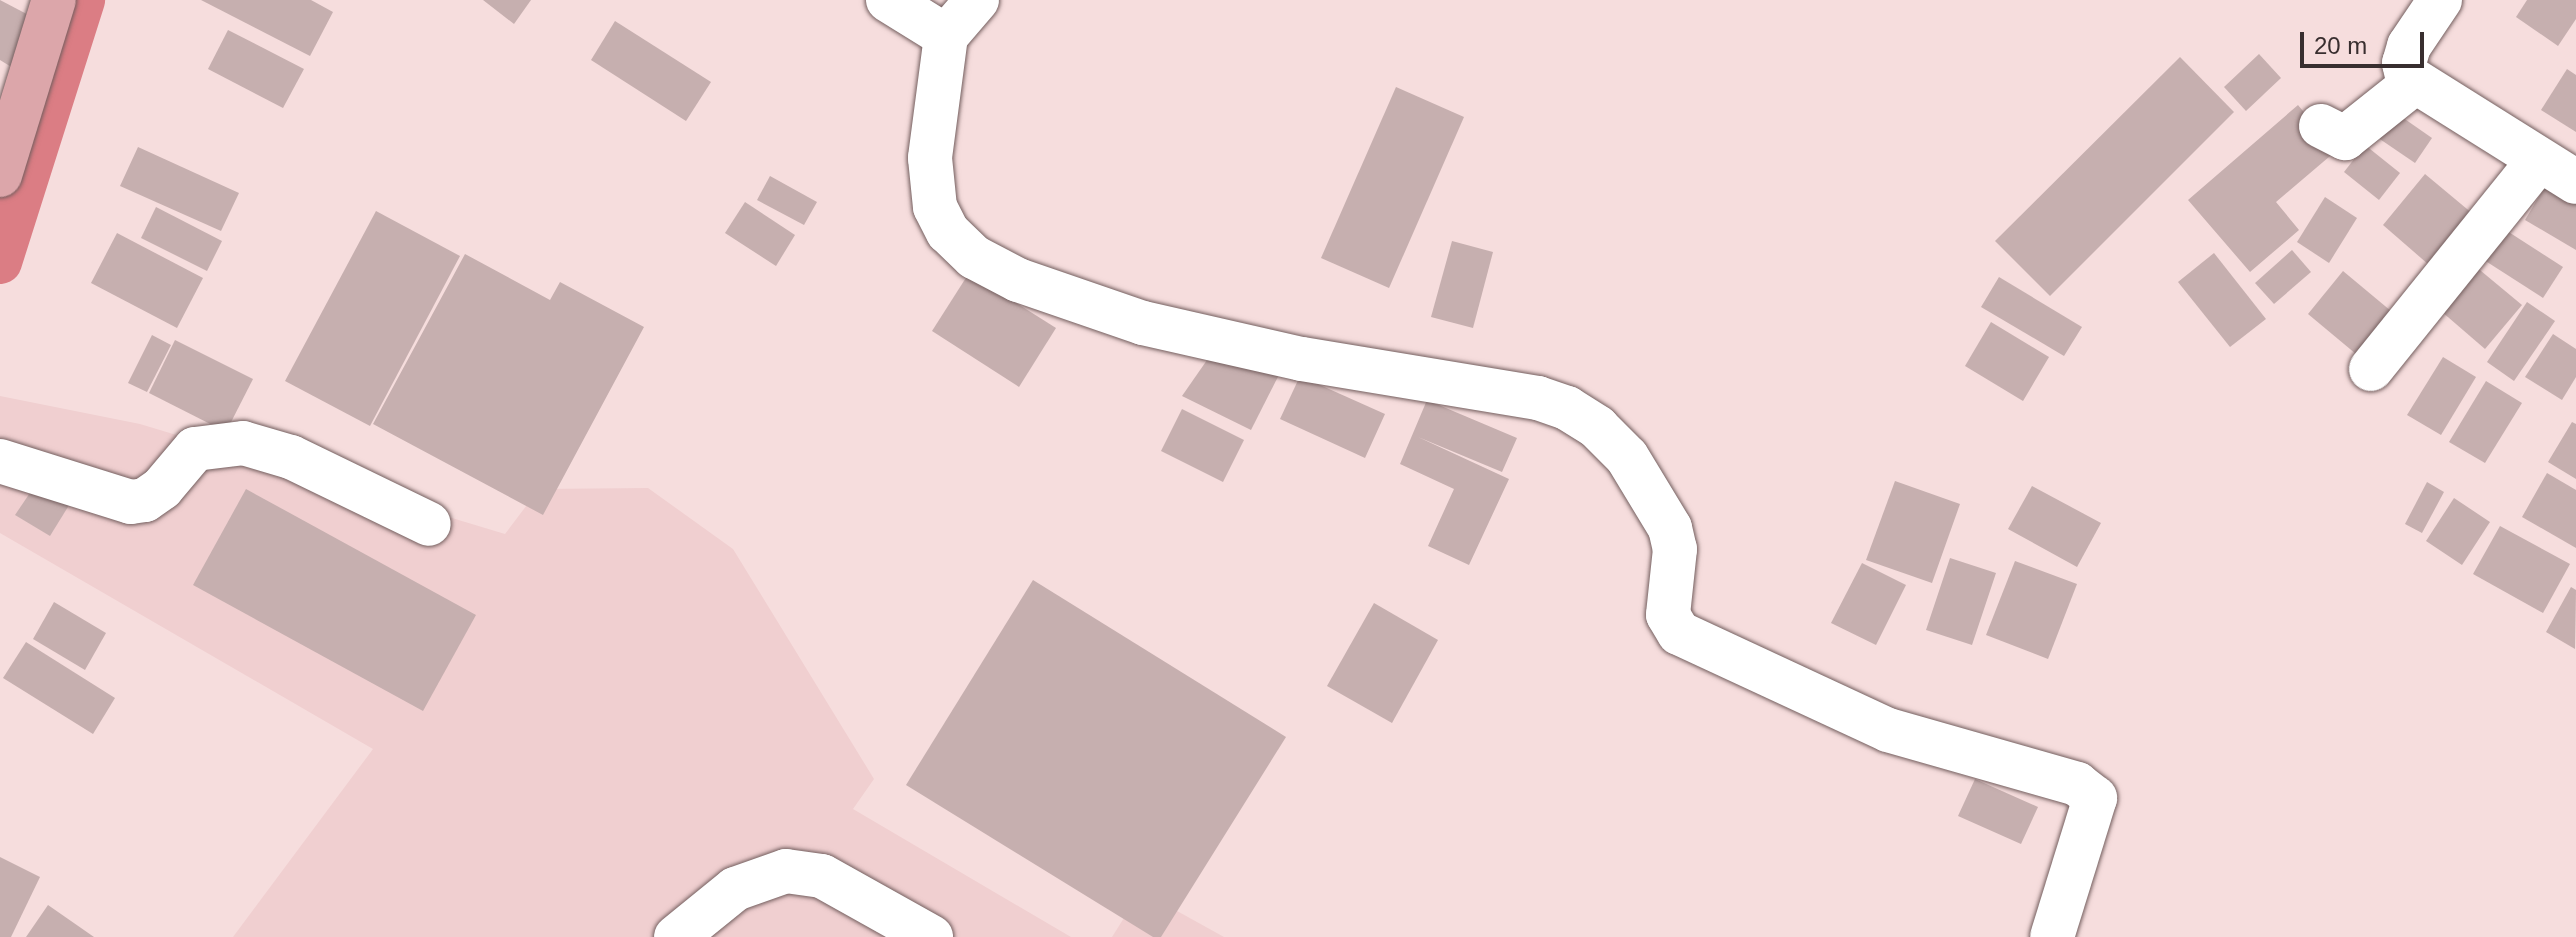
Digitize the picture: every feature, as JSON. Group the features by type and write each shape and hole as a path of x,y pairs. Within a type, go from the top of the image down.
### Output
{"main road":[{"path":"0,175 54,0"}],"street":[{"path":"888,0 946,36"},
{"path":"977,0 946,36 930,158 935,207 948,232 974,257 1018,280 1143,323 1302,359 1538,398 1597,427 1627,457 1670,528 1675,549 1668,615 1679,633 1888,730 2077,784 2095,798 2052,937"},
{"path":"2440,0 2404,63 2414,83 2576,182"},
{"path":"2321,126 2345,138 2414,83"},
{"path":"2371,369 2539,160"},
{"path":"0,461 131,502 145,500 162,488 195,449 208,443 243,443 291,457 429,524"},
{"path":"676,937 735,889 786,871 822,876 931,937"}],"shaded area":[{"path":"0,396 140,424 505,534 539,489 648,488 733,549 874,779 853,809 1071,937 233,937 373,749 0,533"},
{"path":"1141,891 1224,937 1112,937"}],"building":[{"path":"0,0 40,21 13,68 0,60"},
{"path":"201,0 311,0 333,12 310,56"},
{"path":"483,0 531,0 514,24"},
{"path":"2527,0 2576,0 2576,19 2558,46 2516,17"},
{"path":"615,21 711,82 686,121 591,60"},
{"path":"228,30 304,69 283,108 208,69"},
{"path":"2259,54 2281,78 2246,111 2224,87"},
{"path":"2180,57 2234,112 2050,296 1995,241"},
{"path":"2567,69 2576,75 2576,132 2541,110"},
{"path":"1396,87 1464,117 1389,288 1321,258"},
{"path":"2298,105 2336,151 2276,202 2299,230 2250,272 2188,200"},
{"path":"2386,106 2432,138 2415,163 2368,131"},
{"path":"2365,145 2400,173 2379,200 2344,172"},
{"path":"138,147 239,193 221,231 120,186"},
{"path":"2554,171 2576,185 2576,250 2525,220"},
{"path":"2425,174 2479,219 2436,271 2383,225"},
{"path":"770,176 817,202 804,225 757,200"},
{"path":"2325,197 2357,218 2329,263 2297,242"},
{"path":"745,202 795,235 776,266 725,233"},
{"path":"156,207 222,241 207,271 141,238"},
{"path":"376,211 460,256 370,426 285,381"},
{"path":"2504,229 2563,267 2543,298 2484,260"},
{"path":"117,233 203,278 177,328 91,283"},
{"path":"1452,241 1493,252 1473,328 1431,317"},
{"path":"2292,250 2311,272 2274,304 2255,283"},
{"path":"2214,253 2266,319 2230,347 2178,282"},
{"path":"465,254 550,300 560,282 644,327 543,515 373,424"},
{"path":"2463,256 2522,305 2485,349 2427,299"},
{"path":"2343,271 2397,316 2362,359 2308,314"},
{"path":"969,273 1056,328 1019,387 932,331"},
{"path":"1999,277 2082,327 2064,356 1981,307"},
{"path":"2527,302 2555,321 2514,381 2487,362"},
{"path":"1991,322 2049,357 2023,401 1965,366"},
{"path":"2553,334 2576,349 2576,377 2562,400 2525,377"},
{"path":"152,335 171,345 147,392 128,383"},
{"path":"175,340 253,379 226,432 149,393"},
{"path":"1214,350 1286,361 1251,430 1182,396"},
{"path":"2443,357 2476,377 2441,435 2407,415"},
{"path":"1300,376 1385,414 1365,458 1280,419"},
{"path":"2486,381 2522,403 2485,463 2449,442"},
{"path":"1427,400 1517,438 1502,472 1418,437 1509,479 1469,565 1428,546 1454,489 1400,464"},
{"path":"1182,409 1244,440 1223,482 1161,451"},
{"path":"2572,422 2576,424 2576,479 2548,462"},
{"path":"2547,473 2576,490 2576,548 2522,517"},
{"path":"38,481 71,502 50,536 15,515"},
{"path":"1895,481 1960,504 1932,583 1866,560"},
{"path":"2427,482 2444,492 2422,533 2405,524"},
{"path":"2032,486 2101,523 2077,567 2008,529"},
{"path":"246,489 476,615 423,711 193,585"},
{"path":"2454,498 2490,522 2462,565 2426,541"},
{"path":"2500,526 2570,564 2543,613 2473,574"},
{"path":"1950,558 1996,573 1972,645 1926,630"},
{"path":"2015,561 2077,584 2048,659 1986,635"},
{"path":"1862,563 1906,585 1876,645 1831,623"},
{"path":"1033,580 1286,737 1161,937 1153,937 906,785"},
{"path":"2571,587 2576,590 2575,649 2546,632"},
{"path":"54,602 106,633 85,670 33,639"},
{"path":"1374,603 1438,640 1392,723 1327,686"},
{"path":"26,642 115,698 93,734 3,678"},
{"path":"1975,779 2038,807 2021,844 1958,816"},
{"path":"0,857 40,877 11,937 0,937"},
{"path":"48,905 94,937 26,937"}],"waterway":[{"path":"0,262 83,0"}]}
